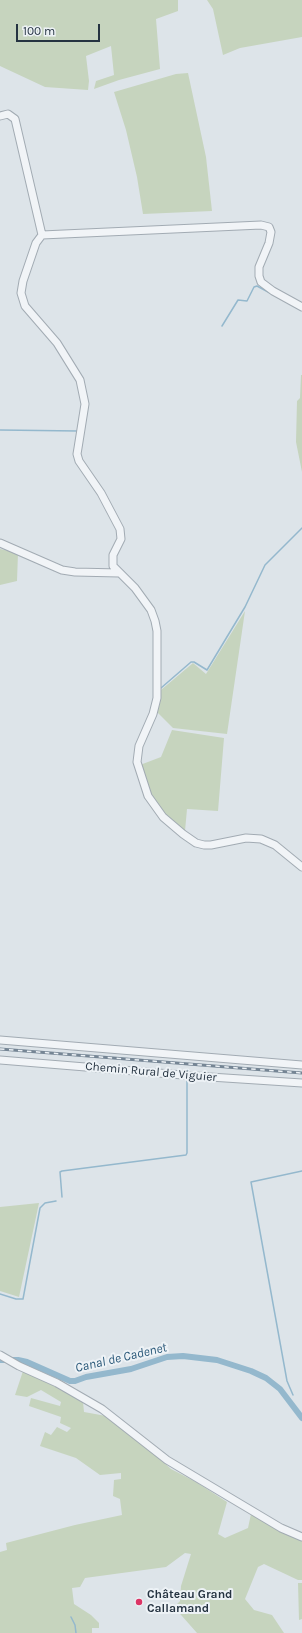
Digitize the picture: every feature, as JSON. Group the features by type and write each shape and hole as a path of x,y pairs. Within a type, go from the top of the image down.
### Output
{"street":[{"path":"0,116 8,114 15,119 41,236"},
{"path":"302,307 264,285 260,280 259,267 269,243 271,232 269,227 261,225 41,236 36,242 23,281 21,293 22,300 30,314 57,343 80,380 85,399 85,410 77,454 79,461 101,492 120,529 121,539 113,555 113,566 135,588 154,616 157,631 157,698 153,714 139,746 137,762 144,787 152,804 163,817 189,839 204,845 246,838 261,839 275,845 302,866"},
{"path":"0,543 62,570 75,572 119,573"},
{"path":"0,1040 302,1065"},
{"name":"Chemin Rural de Viguier","path":"0,1060 302,1083"},
{"path":"1,1356 58,1383 102,1409 167,1460 281,1528 302,1537"}],"green space":[{"path":"0,0 178,0 178,11 156,19 160,69 119,80 94,89 96,81 114,75 111,46 86,56 89,81 88,90 45,87 0,66"},
{"path":"207,0 302,0 302,37 240,48 223,55 213,9"},
{"path":"188,73 206,157 212,211 143,214 137,177 126,130 114,92 176,74"},
{"path":"301,375 302,472 296,442 297,401 300,398"},
{"path":"0,549 18,553 17,581 0,585"},
{"path":"245,611 227,734 173,728 157,712 160,703 161,690 193,663 206,674"},
{"path":"172,730 224,738 218,811 187,809 185,831 160,811 152,799 140,765 161,757"},
{"path":"39,1203 19,1297 0,1291 0,1207"},
{"path":"23,1371 83,1402 84,1412 106,1416 171,1469 196,1482 227,1502 218,1534 225,1538 248,1528 251,1514 285,1534 302,1540 302,1580 298,1580 264,1564 258,1567 245,1599 254,1610 272,1615 284,1633 197,1633 174,1607 180,1601 181,1586 191,1554 185,1553 166,1567 85,1578 80,1587 72,1588 74,1604 91,1615 99,1623 99,1628 92,1628 92,1633 0,1633 0,1552 7,1550 6,1543 75,1525 122,1515 120,1499 113,1496 114,1480 121,1479 121,1473 100,1475 76,1458 40,1446 45,1432 51,1435 57,1427 67,1432 71,1428 60,1423 61,1417 29,1406 31,1398 60,1406 61,1402 41,1390 27,1397 15,1395"},
{"path":"298,1583 302,1583 302,1619 299,1620"}],"waterway":[{"path":"222,326 238,300 247,301 254,287 257,286 270,293"},
{"path":"0,430 78,431"},
{"path":"161,688 191,662 194,662 207,670 245,607 265,565 302,528"},
{"path":"62,1197 60,1172 62,1171 186,1155 187,1079"},
{"path":"293,1395 287,1381 251,1182 302,1171"},
{"path":"0,1294 16,1299 23,1299 40,1208 45,1203 56,1201"},
{"name":"Canal de Cadenet","path":"0,1360 18,1360 27,1362 70,1381 131,1369 167,1357 183,1356 217,1360 251,1371 266,1378 280,1389 302,1418"},
{"path":"71,1617 75,1625 76,1633"}],"railway":[{"path":"0,1049 302,1073"}],"place":[{"name":"Château Grand Callamand","path":"139,1602"}]}
